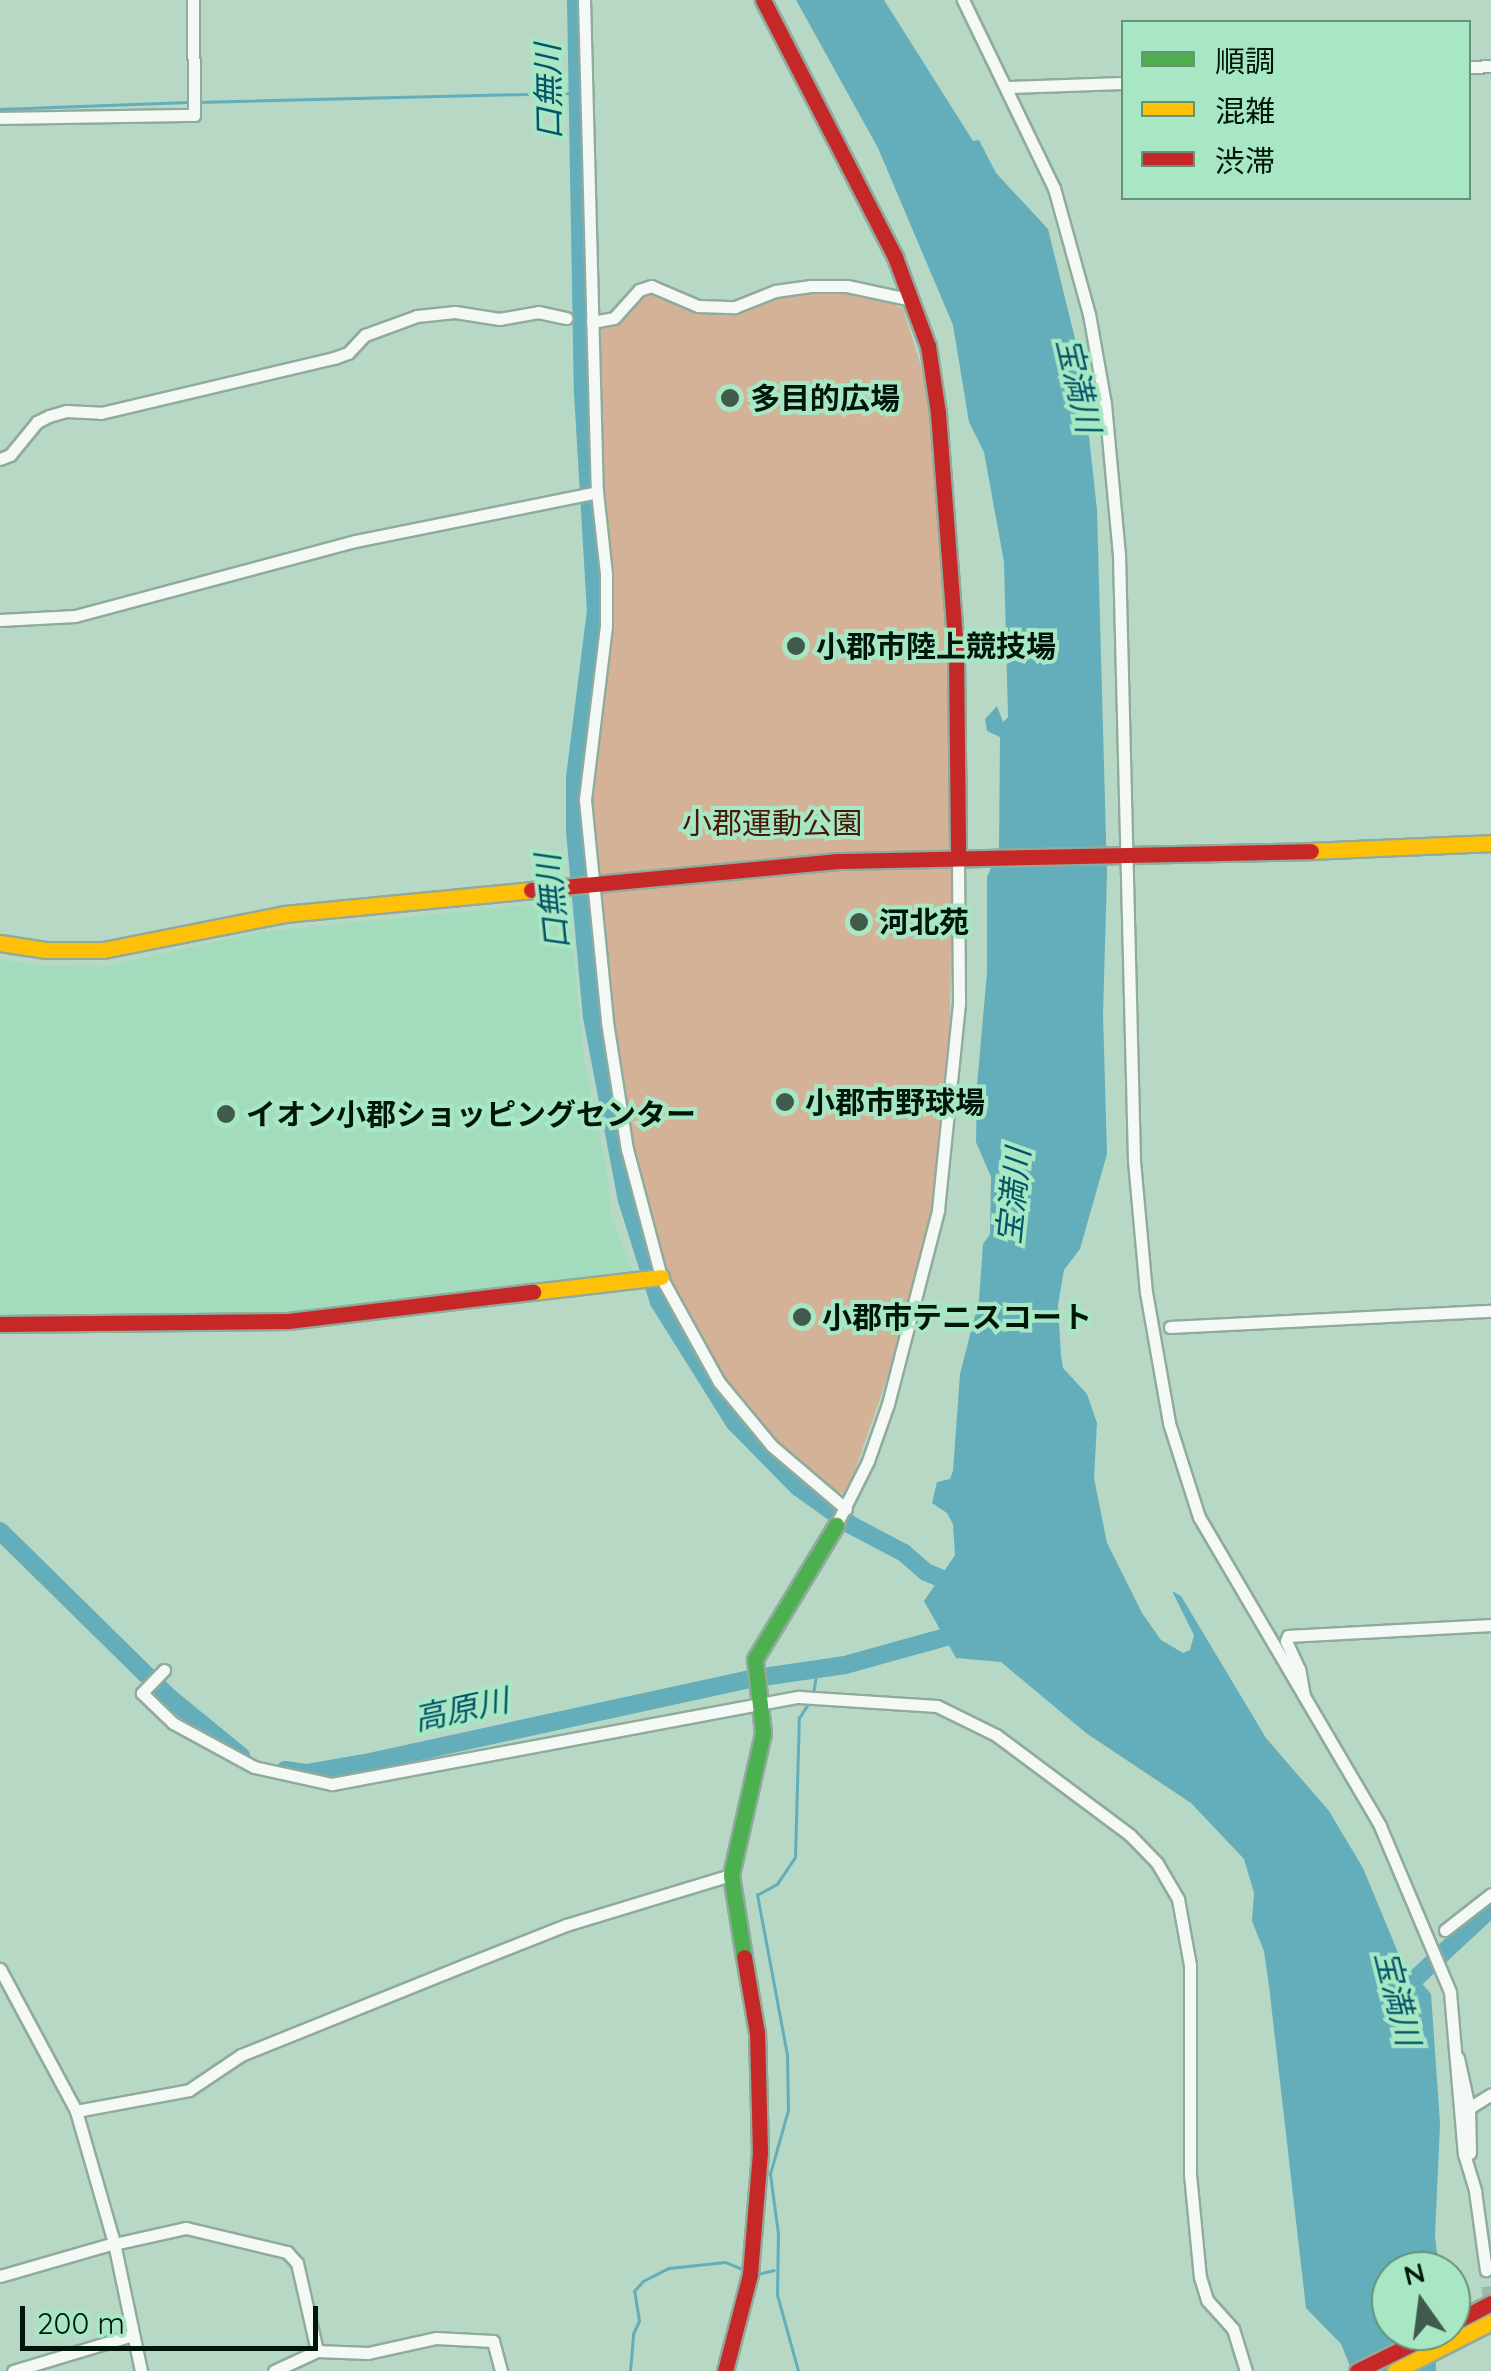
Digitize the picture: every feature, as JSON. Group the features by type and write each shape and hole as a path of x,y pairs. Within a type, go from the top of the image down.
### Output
{"main road":[{"path":"764,0 895,257 912,300 934,382 956,654 964,856"},
{"path":"0,943 46,950 103,950 284,914 774,865 964,856 1125,857 1491,843"},
{"path":"0,1324 288,1321 661,1277"},
{"path":"725,2371 750,2274 760,2152 757,2033 731,1875 738,1829 763,1733 756,1666 766,1638 836,1524"},
{"path":"1395,2371 1491,2322"},
{"path":"1357,2371 1398,2351"}],"street":[{"path":"0,118 194,115 192,0"},
{"path":"584,0 597,492 606,574 606,626 587,759 591,883 627,1148 661,1277 718,1382 772,1446 846,1508"},
{"path":"963,0 1054,188 1089,314 1106,404 1119,555 1137,1200 1146,1292 1170,1423 1199,1517 1380,1826 1450,1992 1469,2172 1489,2268 1487,2286"},
{"path":"1008,87 1121,83"},
{"path":"592,322 614,318 639,290 650,286 698,306 736,306 775,291 811,286 848,286 912,300"},
{"path":"0,459 10,455 37,422 49,416 66,411 101,413 334,358 348,353 365,334 417,316 441,312 499,319 538,312 566,318"},
{"path":"0,620 75,616 355,541 597,492"},
{"path":"836,1524 868,1461 900,1363 944,1177 959,1002 964,856"},
{"path":"1170,1327 1491,1311"},
{"path":"1304,1700 1299,1670 1286,1641 1288,1636 1491,1625"},
{"path":"162,1671 144,1690 173,1723 227,1755 292,1778 332,1784 762,1700 800,1697 911,1702 957,1712 996,1736 1115,1824 1157,1864 1178,1899 1188,1938 1190,2156 1200,2277 1207,2300 1233,2329 1246,2371"},
{"path":"76,2111 189,2090 241,2055 416,1985 566,1926 731,1875"},
{"path":"1444,1930 1491,1894"},
{"path":"0,1968 76,2111 114,2244 141,2371"},
{"path":"1454,2050 1465,2079 1469,2108 1469,2172"},
{"path":"1469,2108 1491,2094"},
{"path":"0,2276 186,2228 286,2252 297,2262 317,2351"},
{"path":"13,2371 133,2335"},
{"path":"274,2371 317,2351 354,2354 429,2338 488,2339 496,2346 501,2371"}],"shaded area":[{"name":"イオン小郡ショッピングセンター","path":"568,901 584,1060 608,1179 610,1215 633,1272 286,1313 0,1316 0,959 41,966 103,967 261,932"}],"green space":[{"name":"小郡運動公園","path":"654,288 703,308 789,291 845,289 870,296 903,308 926,383 948,632 953,826 949,1068 936,1197 906,1324 847,1493 832,1492 775,1444 719,1377 668,1284 634,1169 609,1022 589,809 609,626 595,328 611,322 643,291"}],"water":[{"name":"宝満川","path":"796,0 884,0 973,141 979,140 996,173 1048,229 1081,363 1097,510 1107,875 1103,1014 1107,1154 1080,1249 1064,1270 1058,1305 1063,1368 1087,1394 1097,1423 1094,1478 1107,1543 1142,1613 1161,1640 1183,1653 1190,1650 1194,1635 1172,1591 1181,1596 1266,1738 1329,1811 1363,1868 1406,1972 1413,1973 1431,1994 1440,2123 1437,2251 1371,2251 1371,2351 1436,2351 1436,2371 1352,2371 1341,2344 1306,2308 1269,1986 1264,1951 1252,1921 1254,1893 1244,1859 1191,1803 1086,1733 1001,1662 956,1658 924,1601 955,1555 953,1524 947,1513 932,1503 937,1482 950,1479 953,1471 960,1374 979,1300 983,1244 990,1234 991,1177 976,1142 977,1086 987,972 987,877 999,850 1000,737 987,731 985,719 997,706 1003,722 1008,717 1004,562 984,452 969,422 953,325 878,148"}],"waterway":[{"name":"口無川","path":"576,0 583,393 596,611 575,778 575,831 592,1017 627,1200 659,1302 735,1423 798,1487 851,1525 904,1553 926,1572 956,1585"},
{"path":"196,102 577,93"},
{"path":"0,109 188,102"},
{"name":"高原川","path":"0,1531 170,1698 241,1756"},
{"name":"高原川","path":"285,1770 306,1773 365,1763 749,1679 845,1665 968,1631"},
{"path":"813,1694 817,1670"},
{"path":"798,2371 777,2295 778,2234 770,2174 788,2110 787,2055 757,1895 777,1884 795,1857 799,1718 810,1701"},
{"name":"宝満川","path":"1400,1993 1491,1908"},
{"path":"630,2371 633,2334 639,2321 634,2291 643,2281 669,2268 725,2262 745,2270"},
{"path":"758,2274 774,2270"}],"tunnel":[{"path":"1487,2286 1490,2309"}],"traffic: fast":[{"path":"744,1957 731,1875 763,1733 755,1659 836,1525"}],"traffic: slow":[{"path":"1311,851 1491,843"},
{"path":"0,943 46,950 103,950 284,914 531,890"},
{"path":"533,1292 661,1277"},
{"path":"1395,2371 1491,2322"}],"traffic: jam":[{"path":"763,0 895,257 928,346 938,413 956,654 958,856"},
{"path":"531,890 836,861 1311,851"},
{"path":"0,1324 288,1321 533,1292"},
{"path":"725,2371 750,2274 760,2153 757,2033 744,1957"},
{"path":"1471,2314 1491,2303"},
{"path":"1357,2371 1398,2351"}],"place":[{"name":"多目的広場","path":"730,398"},
{"name":"小郡市陸上競技場","path":"796,646"},
{"name":"河北苑","path":"859,922"},
{"name":"小郡市野球場","path":"785,1102"},
{"name":"イオン小郡ショッピングセンター","path":"226,1114"},
{"name":"小郡市テニスコート","path":"802,1317"}]}
